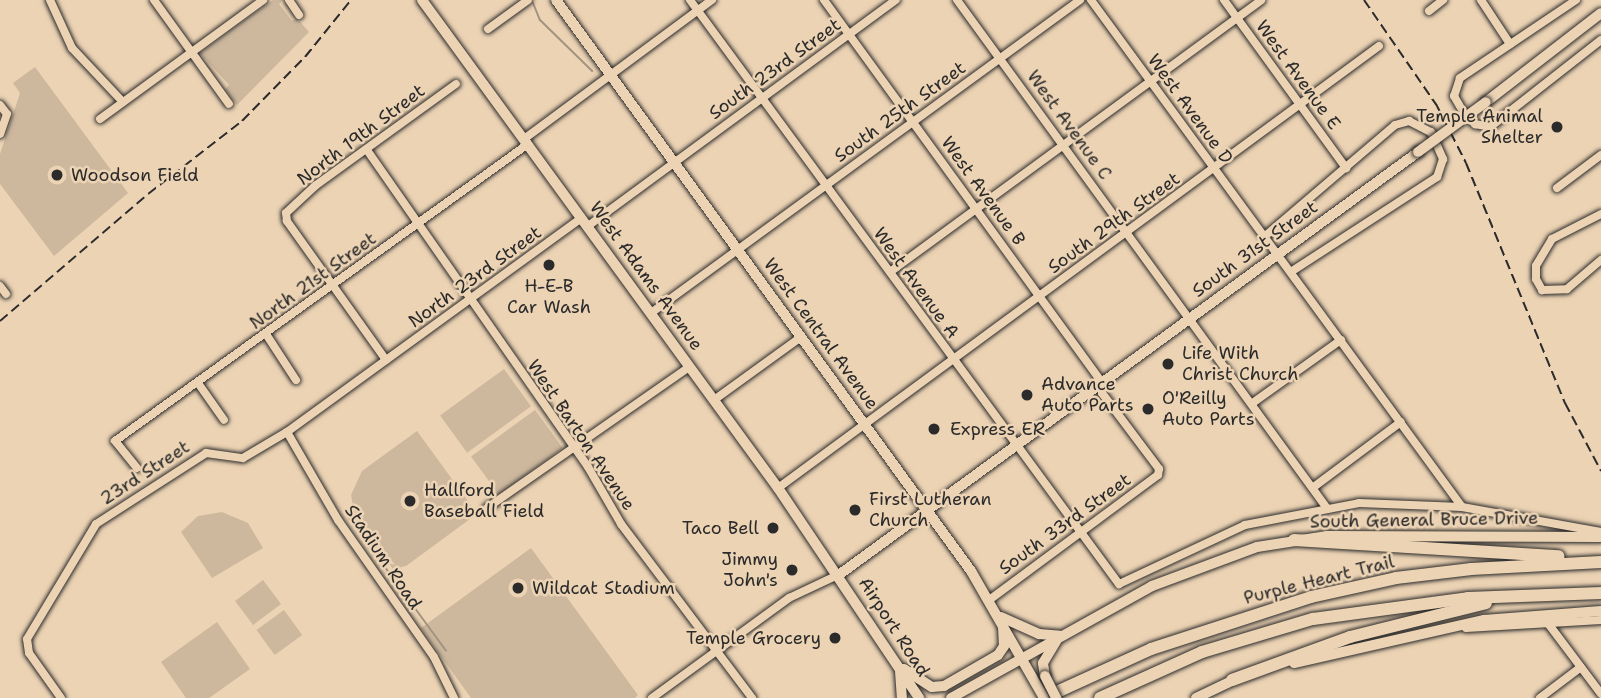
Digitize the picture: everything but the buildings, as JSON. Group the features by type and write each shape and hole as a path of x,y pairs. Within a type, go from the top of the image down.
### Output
{"highway":[{"path":"1294,540 1601,561"},
{"name":"Purple Heart Trail","path":"1058,695 1151,649 1311,597 1396,578 1556,562 1601,561"},
{"name":"Purple Heart Trail","path":"1100,698 1202,652 1313,620 1404,604 1522,594 1601,593"},
{"path":"1232,680 1350,637 1522,594"}],"main road":[{"name":"West Adams Avenue","path":"422,0 839,574"},
{"name":"West Central Avenue","path":"558,3 927,511 1001,617 1022,658 1040,678 1044,698"},
{"name":"South 31st Street","path":"839,574 1486,102 1601,13"},
{"name":"South General Bruce Drive","path":"951,698 1060,636 1178,574 1257,547 1294,540 1403,534 1601,535"},
{"name":"Airport Road","path":"839,574 919,698"},
{"path":"1196,698 1232,680 1424,631 1484,620 1601,611"},
{"path":"1001,617 1039,634 1060,636 1042,663 1040,678 1058,695"},
{"path":"899,665 932,687 944,686 998,655 1004,646 1001,617"},
{"path":"899,665 902,698"}],"street":[{"path":"50,0 72,47 122,101"},
{"path":"154,0 229,104"},
{"path":"100,119 263,0"},
{"path":"289,0 299,15"},
{"path":"488,29 528,0"},
{"name":"West Avenue A","path":"690,0 1119,584"},
{"name":"North 21st Street","path":"137,468 115,441 420,223 611,74 712,0"},
{"name":"West Avenue B","path":"824,0 1102,383 1102,393 1159,472"},
{"name":"South 23rd Street","path":"673,163 896,0"},
{"name":"West Avenue C","path":"957,0 1254,402 1315,486 1326,507"},
{"name":"South 25th Street","path":"651,313 1080,0"},
{"name":"West Avenue D","path":"1091,0 1213,169 1292,271"},
{"name":"West Avenue E","path":"1224,0 1346,168"},
{"path":"890,272 1261,0"},
{"path":"1429,11 1443,0"},
{"path":"1481,0 1510,44"},
{"path":"1576,0 1460,78 1454,96 1475,124 1490,127 1601,40"},
{"name":"South 29th Street","path":"778,488 1380,46"},
{"name":"North 19th Street","path":"334,286 287,221 286,213 456,84"},
{"path":"0,105 7,114 0,134"},
{"path":"1264,237 1395,125 1409,121 1431,132 1443,159 1437,177 1292,271 1462,507"},
{"name":"West Barton Avenue","path":"367,150 575,449 621,524 752,698"},
{"path":"1557,188 1601,155"},
{"name":"North 23rd Street","path":"386,360 471,299 673,163"},
{"path":"1601,214 1552,239 1536,266 1536,279 1542,290 1567,289 1601,260"},
{"path":"0,286 6,294"},
{"path":"334,286 386,360"},
{"path":"266,334 296,380"},
{"path":"714,400 801,337"},
{"path":"1254,402 1341,340"},
{"name":"23rd Street","path":"61,698 29,653 27,639 96,524 205,453 243,458 287,432 386,360"},
{"path":"487,508 689,367"},
{"path":"198,383 224,420"},
{"path":"1315,486 1402,422"},
{"name":"Stadium Road","path":"287,432 338,520 434,657 454,698"},
{"name":"South 33rd Street","path":"989,600 1159,472"},
{"name":"South General Bruce Drive","path":"1119,584 1245,525 1326,507 1397,502 1462,507 1601,535"},
{"path":"652,698 789,598 839,574"},
{"path":"1424,631 1601,620"},
{"path":"1547,622 1601,694"},
{"path":"1539,698 1581,667"}],"shaded area":[{"path":"273,0 283,0 279,4 292,21 297,18 309,32 237,105 225,89 229,85 200,53"},
{"name":"Woodson Field","path":"35,67 128,193 54,256 0,184 0,154 20,93 13,83"},
{"path":"504,369 531,406 467,453 440,415"},
{"path":"535,410 563,448 499,494 471,456"},
{"name":"Hallford Baseball Field","path":"417,431 473,508 470,519 406,566 393,569 355,517 351,495 362,471"},
{"path":"222,512 248,523 263,548 212,578 181,532 198,516"},
{"name":"Wildcat Stadium","path":"531,548 638,695 635,698 471,698 421,628"},
{"path":"263,580 281,604 253,625 235,601"},
{"path":"284,610 302,635 275,655 256,630"},
{"path":"217,622 250,669 209,698 186,698 161,662"}],"waterway":[{"path":"533,3 540,20 592,71"},
{"path":"347,515 446,651"}],"railway":[{"path":"0,321 148,194 242,121 305,57 351,0"},
{"path":"1364,0 1437,106 1466,163 1565,403 1601,471"}],"place":[{"name":"Temple Animal Shelter","path":"1557,127"},
{"name":"Woodson Field","path":"57,175"},
{"name":"H-E-B Car Wash","path":"549,265"},
{"name":"Life With Christ Church","path":"1168,364"},
{"name":"Advance Auto Parts","path":"1027,395"},
{"name":"O'Reilly Auto Parts","path":"1148,409"},
{"name":"Express ER","path":"934,429"},
{"name":"Hallford Baseball Field","path":"410,501"},
{"name":"First Lutheran Church","path":"855,510"},
{"name":"Taco Bell","path":"773,528"},
{"name":"Jimmy John's","path":"792,570"},
{"name":"Wildcat Stadium","path":"518,588"},
{"name":"Temple Grocery","path":"835,638"}]}
